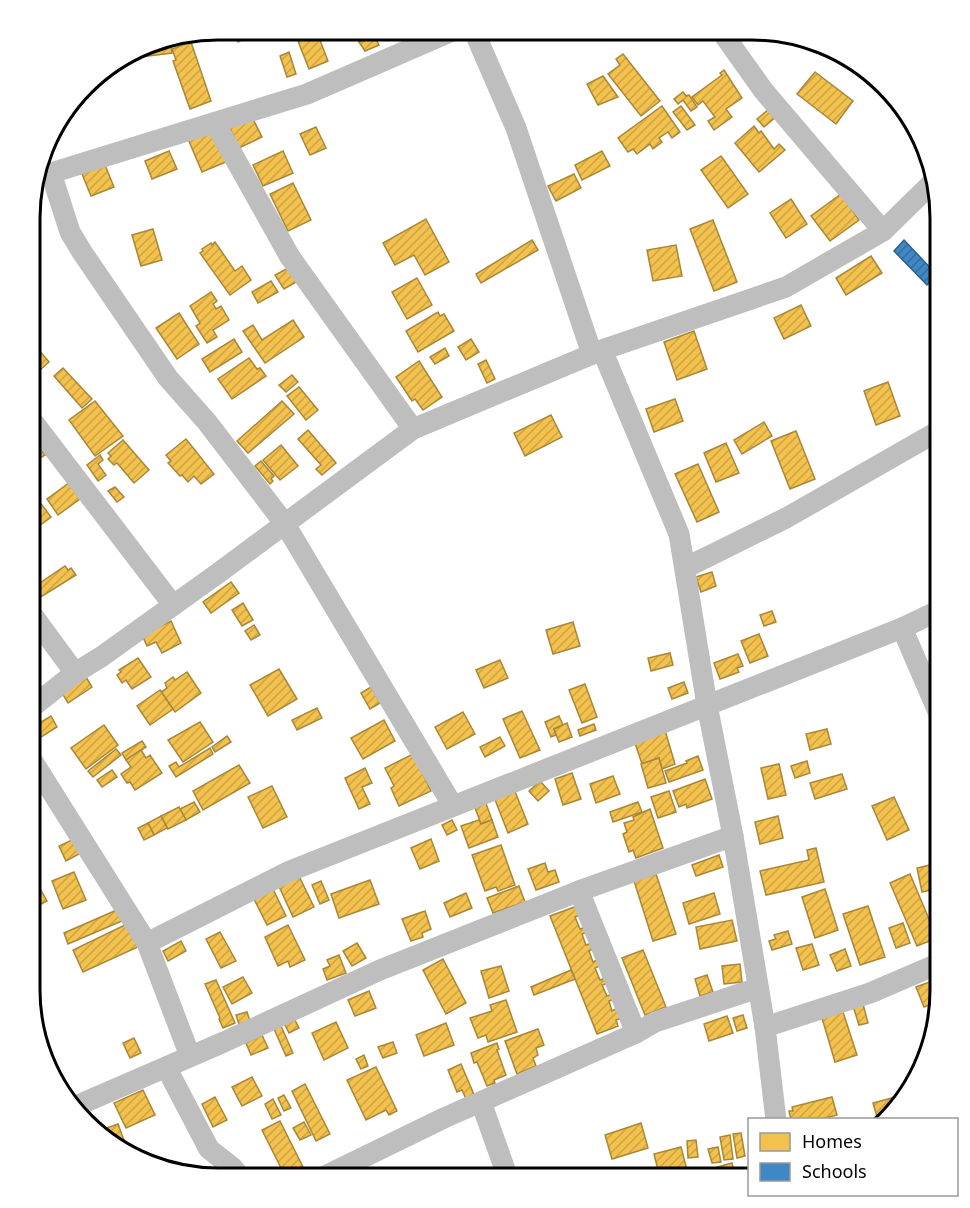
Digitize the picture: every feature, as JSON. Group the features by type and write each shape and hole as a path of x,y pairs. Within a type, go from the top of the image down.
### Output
{"street":[{"path":"46,176 307,94 431,40"},
{"path":"478,40 516,128 597,352 679,534 707,705 733,836 765,1027 777,1118"},
{"path":"727,40 763,90 883,231"},
{"path":"215,123 290,257 413,429"},
{"path":"44,184 70,232 168,378 207,422 285,524 453,806"},
{"path":"40,701 75,673 101,657 413,429 597,352 786,287 883,231 927,188"},
{"path":"40,431 173,605"},
{"path":"685,568 786,518 930,436"},
{"path":"147,943 290,871 902,628 929,615"},
{"path":"40,625 75,673"},
{"path":"902,628 929,691"},
{"path":"40,773 147,943 190,1056"},
{"path":"82,1103 380,970 579,891 733,836"},
{"path":"579,891 636,1033"},
{"path":"765,1027 870,993 929,968"},
{"path":"344,1167 444,1118 636,1033 655,1022 758,988"},
{"path":"166,1067 209,1149 232,1167"},
{"path":"481,1102 504,1167"}],"building: Homes":[{"path":"298,40 320,40 328,61 309,69"},
{"path":"376,40 379,45 365,51 359,42"},
{"path":"191,43 211,101 190,109 173,61 176,60 172,49"},
{"path":"171,47 172,53 145,57"},
{"path":"289,52 296,74 287,77 280,56"},
{"path":"623,54 660,101 641,116 608,74 620,65 616,59"},
{"path":"724,70 742,98 726,109 732,117 714,130 708,121 715,117 703,101 698,105 692,97 722,75 720,73"},
{"path":"815,72 853,101 836,124 797,94"},
{"path":"603,76 618,97 598,105 587,84"},
{"path":"683,92 686,96 689,95 697,107 691,111 683,100 678,104 674,99"},
{"path":"662,106 680,132 672,138 668,132 659,138 662,142 653,149 650,144 637,154 633,149 628,152 618,138"},
{"path":"681,106 695,125 687,130 673,112"},
{"path":"769,109 776,117 764,127 757,119"},
{"path":"251,115 262,137 239,148 229,126"},
{"path":"754,126 759,133 761,131 774,149 779,144 785,150 759,172 735,143"},
{"path":"316,127 326,148 310,155 300,134"},
{"path":"213,128 228,161 202,172 188,139"},
{"path":"169,151 177,169 152,179 145,161"},
{"path":"283,151 293,173 263,186 253,165"},
{"path":"602,151 610,166 582,180 575,165"},
{"path":"721,156 748,194 728,208 701,170"},
{"path":"105,165 114,187 91,196 82,174"},
{"path":"574,174 581,188 556,201 548,186"},
{"path":"293,183 311,220 288,231 270,194"},
{"path":"841,194 859,220 830,241 811,216"},
{"path":"791,199 807,224 786,238 770,213"},
{"path":"426,219 449,262 425,275 414,255 395,265 383,243"},
{"path":"713,220 737,282 714,291 690,229"},
{"path":"153,229 162,260 141,266 132,235"},
{"path":"532,240 538,250 481,283 476,274"},
{"path":"215,242 235,271 242,266 251,280 230,295 200,253 202,249"},
{"path":"676,245 682,276 653,281 647,250"},
{"path":"871,256 882,273 846,295 836,278"},
{"path":"290,267 298,281 284,289 275,275"},
{"path":"417,278 432,305 407,319 392,292"},
{"path":"271,281 278,292 258,303 252,292"},
{"path":"211,292 217,301 213,304 216,309 221,306 229,320 213,330 217,337 207,343 196,326 200,323 190,306"},
{"path":"801,305 811,326 784,339 774,318"},
{"path":"438,312 440,316 444,314 454,331 418,352 406,331"},
{"path":"179,313 199,344 177,359 156,328"},
{"path":"293,320 304,337 265,363 243,331 253,325 262,340"},
{"path":"694,331 707,369 677,380 664,342"},
{"path":"234,339 242,352 210,372 202,359"},
{"path":"471,339 479,352 466,360 458,347"},
{"path":"445,348 449,356 435,364 430,357"},
{"path":"40,351 49,362 40,370"},
{"path":"249,358 266,376 232,399 218,379"},
{"path":"486,360 495,379 487,383 478,364"},
{"path":"419,361 442,397 423,410 415,399 412,401 396,377"},
{"path":"63,368 92,399 82,408 54,376"},
{"path":"292,375 298,382 286,392 279,385"},
{"path":"888,382 900,416 876,425 864,391"},
{"path":"299,387 318,410 306,420 287,396"},
{"path":"675,399 683,421 654,432 646,409"},
{"path":"95,401 123,436 95,456 69,420"},
{"path":"282,401 294,414 248,453 237,441"},
{"path":"551,415 562,437 525,456 514,433"},
{"path":"764,422 772,436 742,454 734,440"},
{"path":"308,430 336,463 322,475 316,469 321,465 298,439"},
{"path":"796,431 815,479 790,489 771,441"},
{"path":"186,439 214,474 201,484 194,476 188,482 168,463 171,461 166,455"},
{"path":"123,440 149,470 134,483 117,463 114,465 108,459 111,456 108,453"},
{"path":"726,443 739,473 716,482 704,453"},
{"path":"281,445 298,466 280,480 263,460"},
{"path":"40,448 45,455 40,458"},
{"path":"100,455 103,460 98,464 106,475 98,481 87,465"},
{"path":"261,461 274,476 270,484 255,466"},
{"path":"698,464 719,512 697,522 675,474"},
{"path":"73,480 84,496 58,515 47,499"},
{"path":"115,487 124,497 117,502 108,491"},
{"path":"40,502 51,517 40,525"},
{"path":"65,566 68,570 71,568 76,575 40,598 40,583"},
{"path":"712,572 716,586 701,592 696,577"},
{"path":"231,582 239,593 211,613 203,602"},
{"path":"243,603 253,620 242,626 232,610"},
{"path":"772,611 776,622 764,626 760,615"},
{"path":"171,621 181,643 162,653 156,642 147,646 142,635"},
{"path":"573,622 580,646 553,654 546,630"},
{"path":"254,625 260,635 251,640 245,631"},
{"path":"759,634 768,656 750,663 741,641"},
{"path":"670,653 673,665 651,671 648,658"},
{"path":"738,654 743,666 737,668 739,672 720,679 714,663"},
{"path":"138,658 151,677 132,689 126,680 122,683 117,675 121,672 119,670"},
{"path":"500,660 508,678 484,688 476,670"},
{"path":"279,669 297,699 268,716 250,685"},
{"path":"187,672 201,693 175,712 161,692 167,688 165,683"},
{"path":"86,677 92,687 68,703 62,693"},
{"path":"684,682 688,693 672,699 668,688"},
{"path":"585,684 597,717 582,723 569,690"},
{"path":"371,687 380,703 370,709 361,693"},
{"path":"160,690 173,709 150,725 137,706"},
{"path":"317,708 322,718 297,730 292,720"},
{"path":"522,711 540,750 520,758 503,719"},
{"path":"463,712 475,734 447,749 435,727"},
{"path":"51,716 57,727 40,738 40,723"},
{"path":"559,716 563,725 554,729 556,735 551,737 545,722"},
{"path":"384,720 395,741 363,759 351,738"},
{"path":"200,722 213,742 183,762 168,740"},
{"path":"567,723 572,737 559,742 554,729"},
{"path":"594,724 596,730 580,736 578,730"},
{"path":"104,725 118,745 86,769 71,748"},
{"path":"664,727 675,764 662,769 659,758 642,764 635,743"},
{"path":"827,729 831,744 810,750 806,734"},
{"path":"227,736 231,742 215,752 212,747"},
{"path":"500,737 505,746 485,757 480,747"},
{"path":"142,741 146,747 126,760 122,753"},
{"path":"210,748 213,754 176,777 169,766 176,762 179,767"},
{"path":"116,749 121,755 93,777 88,771"},
{"path":"141,750 146,758 150,755 162,773 135,790 121,774 131,767 126,760"},
{"path":"413,754 431,791 399,806 391,788 394,786 385,768"},
{"path":"698,756 703,770 669,782 665,771 687,763 686,761"},
{"path":"659,758 666,783 648,788 641,764"},
{"path":"807,761 810,773 795,778 791,766"},
{"path":"779,764 786,795 768,799 761,768"},
{"path":"239,765 250,783 203,810 193,791"},
{"path":"365,768 372,783 362,787 370,804 359,809 345,778"},
{"path":"112,770 117,777 102,787 97,780"},
{"path":"572,773 581,799 563,805 555,779"},
{"path":"842,774 847,789 815,799 810,783"},
{"path":"613,776 620,794 596,803 590,784"},
{"path":"705,779 712,799 687,808 686,804 679,807 673,791"},
{"path":"540,781 549,791 538,801 529,791"},
{"path":"512,784 528,824 508,833 492,792"},
{"path":"272,786 287,817 263,828 248,797"},
{"path":"669,791 676,812 658,818 651,797"},
{"path":"894,797 909,830 887,840 872,806"},
{"path":"484,798 492,820 481,824 473,802"},
{"path":"194,802 200,812 186,820 180,809"},
{"path":"638,802 642,812 613,822 610,812"},
{"path":"179,807 186,820 168,829 161,816"},
{"path":"650,809 663,848 636,858 633,850 629,852 623,834 627,832 624,823 634,820 633,817"},
{"path":"161,816 167,828 154,835 148,823"},
{"path":"778,816 783,838 760,844 755,822"},
{"path":"452,820 457,830 447,835 442,825"},
{"path":"479,820 481,824 492,820 498,837 469,848 461,826"},
{"path":"148,823 154,835 144,840 138,828"},
{"path":"74,839 81,853 66,861 59,846"},
{"path":"431,839 439,861 420,869 411,848"},
{"path":"501,845 515,885 498,891 496,887 485,891 472,855"},
{"path":"816,848 824,882 766,895 760,871 809,860 807,850"},
{"path":"719,855 723,867 696,876 692,865"},
{"path":"545,863 548,872 555,870 559,882 536,890 528,869"},
{"path":"929,865 929,890 922,892 917,868"},
{"path":"74,872 86,900 63,909 52,881"},
{"path":"297,872 314,907 293,917 277,882"},
{"path":"656,874 676,934 653,941 634,881"},
{"path":"910,874 929,919 929,941 917,946 890,883"},
{"path":"370,880 379,904 339,918 331,894"},
{"path":"321,881 329,900 320,904 312,885"},
{"path":"519,886 525,902 493,913 487,898"},
{"path":"272,887 286,916 267,925 253,897"},
{"path":"40,888 47,901 40,905"},
{"path":"825,889 838,930 815,938 802,897"},
{"path":"466,893 472,908 450,917 444,903"},
{"path":"714,893 720,914 689,924 683,903"},
{"path":"577,906 580,915 575,917 580,929 586,927 588,932 582,934 586,945 592,943 595,948 589,951 593,962 599,959 601,965 595,968 600,980 606,978 609,983 602,985 607,996 613,994 615,999 609,1001 612,1011 618,1008 622,1018 616,1020 618,1026 597,1034 550,916"},
{"path":"868,906 885,957 860,965 843,914"},
{"path":"119,909 124,920 68,944 64,933"},
{"path":"425,911 431,929 422,933 423,937 411,941 402,919"},
{"path":"732,920 737,941 700,949 696,927"},
{"path":"129,923 140,946 83,972 73,950"},
{"path":"903,923 910,943 896,948 889,928"},
{"path":"288,925 305,960 290,967 288,961 278,966 265,937"},
{"path":"788,931 792,944 772,950 769,941 776,939 774,935"},
{"path":"220,932 236,961 221,968 206,939"},
{"path":"181,941 186,951 168,961 163,951"},
{"path":"357,943 366,958 352,966 343,951"},
{"path":"812,944 819,965 803,970 796,948"},
{"path":"845,949 851,966 837,971 830,955"},
{"path":"643,950 666,1007 645,1015 622,958"},
{"path":"339,955 346,973 327,980 323,969 330,966 327,960"},
{"path":"443,959 466,1003 446,1014 423,970"},
{"path":"740,964 742,982 724,984 722,966"},
{"path":"501,966 509,991 489,998 481,971"},
{"path":"571,970 575,979 534,995 531,987"},
{"path":"707,975 713,992 700,996 695,979"},
{"path":"243,977 252,993 232,1004 223,987"},
{"path":"216,980 235,1023 223,1028 205,984"},
{"path":"929,982 928,1005 924,1007 916,987"},
{"path":"369,991 376,1008 355,1016 348,1000"},
{"path":"506,1000 517,1032 488,1042 486,1035 478,1038 470,1018 492,1011 490,1005"},
{"path":"863,1004 868,1023 859,1025 853,1006"},
{"path":"247,1012 250,1021 239,1024 236,1015"},
{"path":"843,1012 857,1055 835,1062 822,1018"},
{"path":"743,1015 747,1028 737,1031 733,1018"},
{"path":"727,1016 733,1033 709,1041 704,1024"},
{"path":"294,1018 299,1028 289,1033 284,1023"},
{"path":"336,1022 348,1048 324,1060 312,1033"},
{"path":"446,1023 454,1045 424,1056 416,1035"},
{"path":"281,1026 293,1053 286,1056 274,1029"},
{"path":"538,1029 544,1045 536,1048 538,1055 533,1058 536,1066 517,1074 505,1041"},
{"path":"262,1035 268,1048 251,1055 246,1043"},
{"path":"134,1038 141,1053 130,1058 123,1043"},
{"path":"393,1042 397,1053 383,1058 378,1047"},
{"path":"497,1043 499,1049 497,1050 506,1075 487,1086 471,1053"},
{"path":"364,1055 368,1066 361,1069 356,1059"},
{"path":"461,1064 475,1097 467,1101 462,1090 457,1092 448,1070"},
{"path":"376,1067 397,1111 389,1115 386,1110 366,1120 347,1080"},
{"path":"252,1077 262,1096 242,1106 232,1087"},
{"path":"305,1084 330,1134 316,1141 292,1091"},
{"path":"143,1090 155,1115 126,1128 114,1103"},
{"path":"284,1095 291,1108 284,1111 278,1098"},
{"path":"215,1097 227,1120 213,1127 202,1104"},
{"path":"832,1097 837,1115 826,1118 791,1118 789,1111 793,1111 792,1107"},
{"path":"892,1098 877,1115 873,1103"},
{"path":"273,1099 281,1115 272,1119 265,1104"},
{"path":"280,1121 303,1167 280,1167 262,1130"},
{"path":"304,1122 311,1135 300,1140 293,1128"},
{"path":"641,1123 648,1148 612,1159 605,1135"},
{"path":"118,1124 124,1141 110,1131 107,1128"},
{"path":"741,1133 745,1156 737,1158 733,1134"},
{"path":"730,1135 733,1159 724,1160 720,1137"},
{"path":"696,1140 698,1157 688,1158 687,1141"},
{"path":"681,1147 686,1167 657,1167 654,1154"},
{"path":"718,1147 721,1162 712,1163 708,1149"},
{"path":"732,1163 733,1167 717,1167"}],"building: Schools":[{"path":"904,240 930,268 930,282 927,285 894,251"}]}
